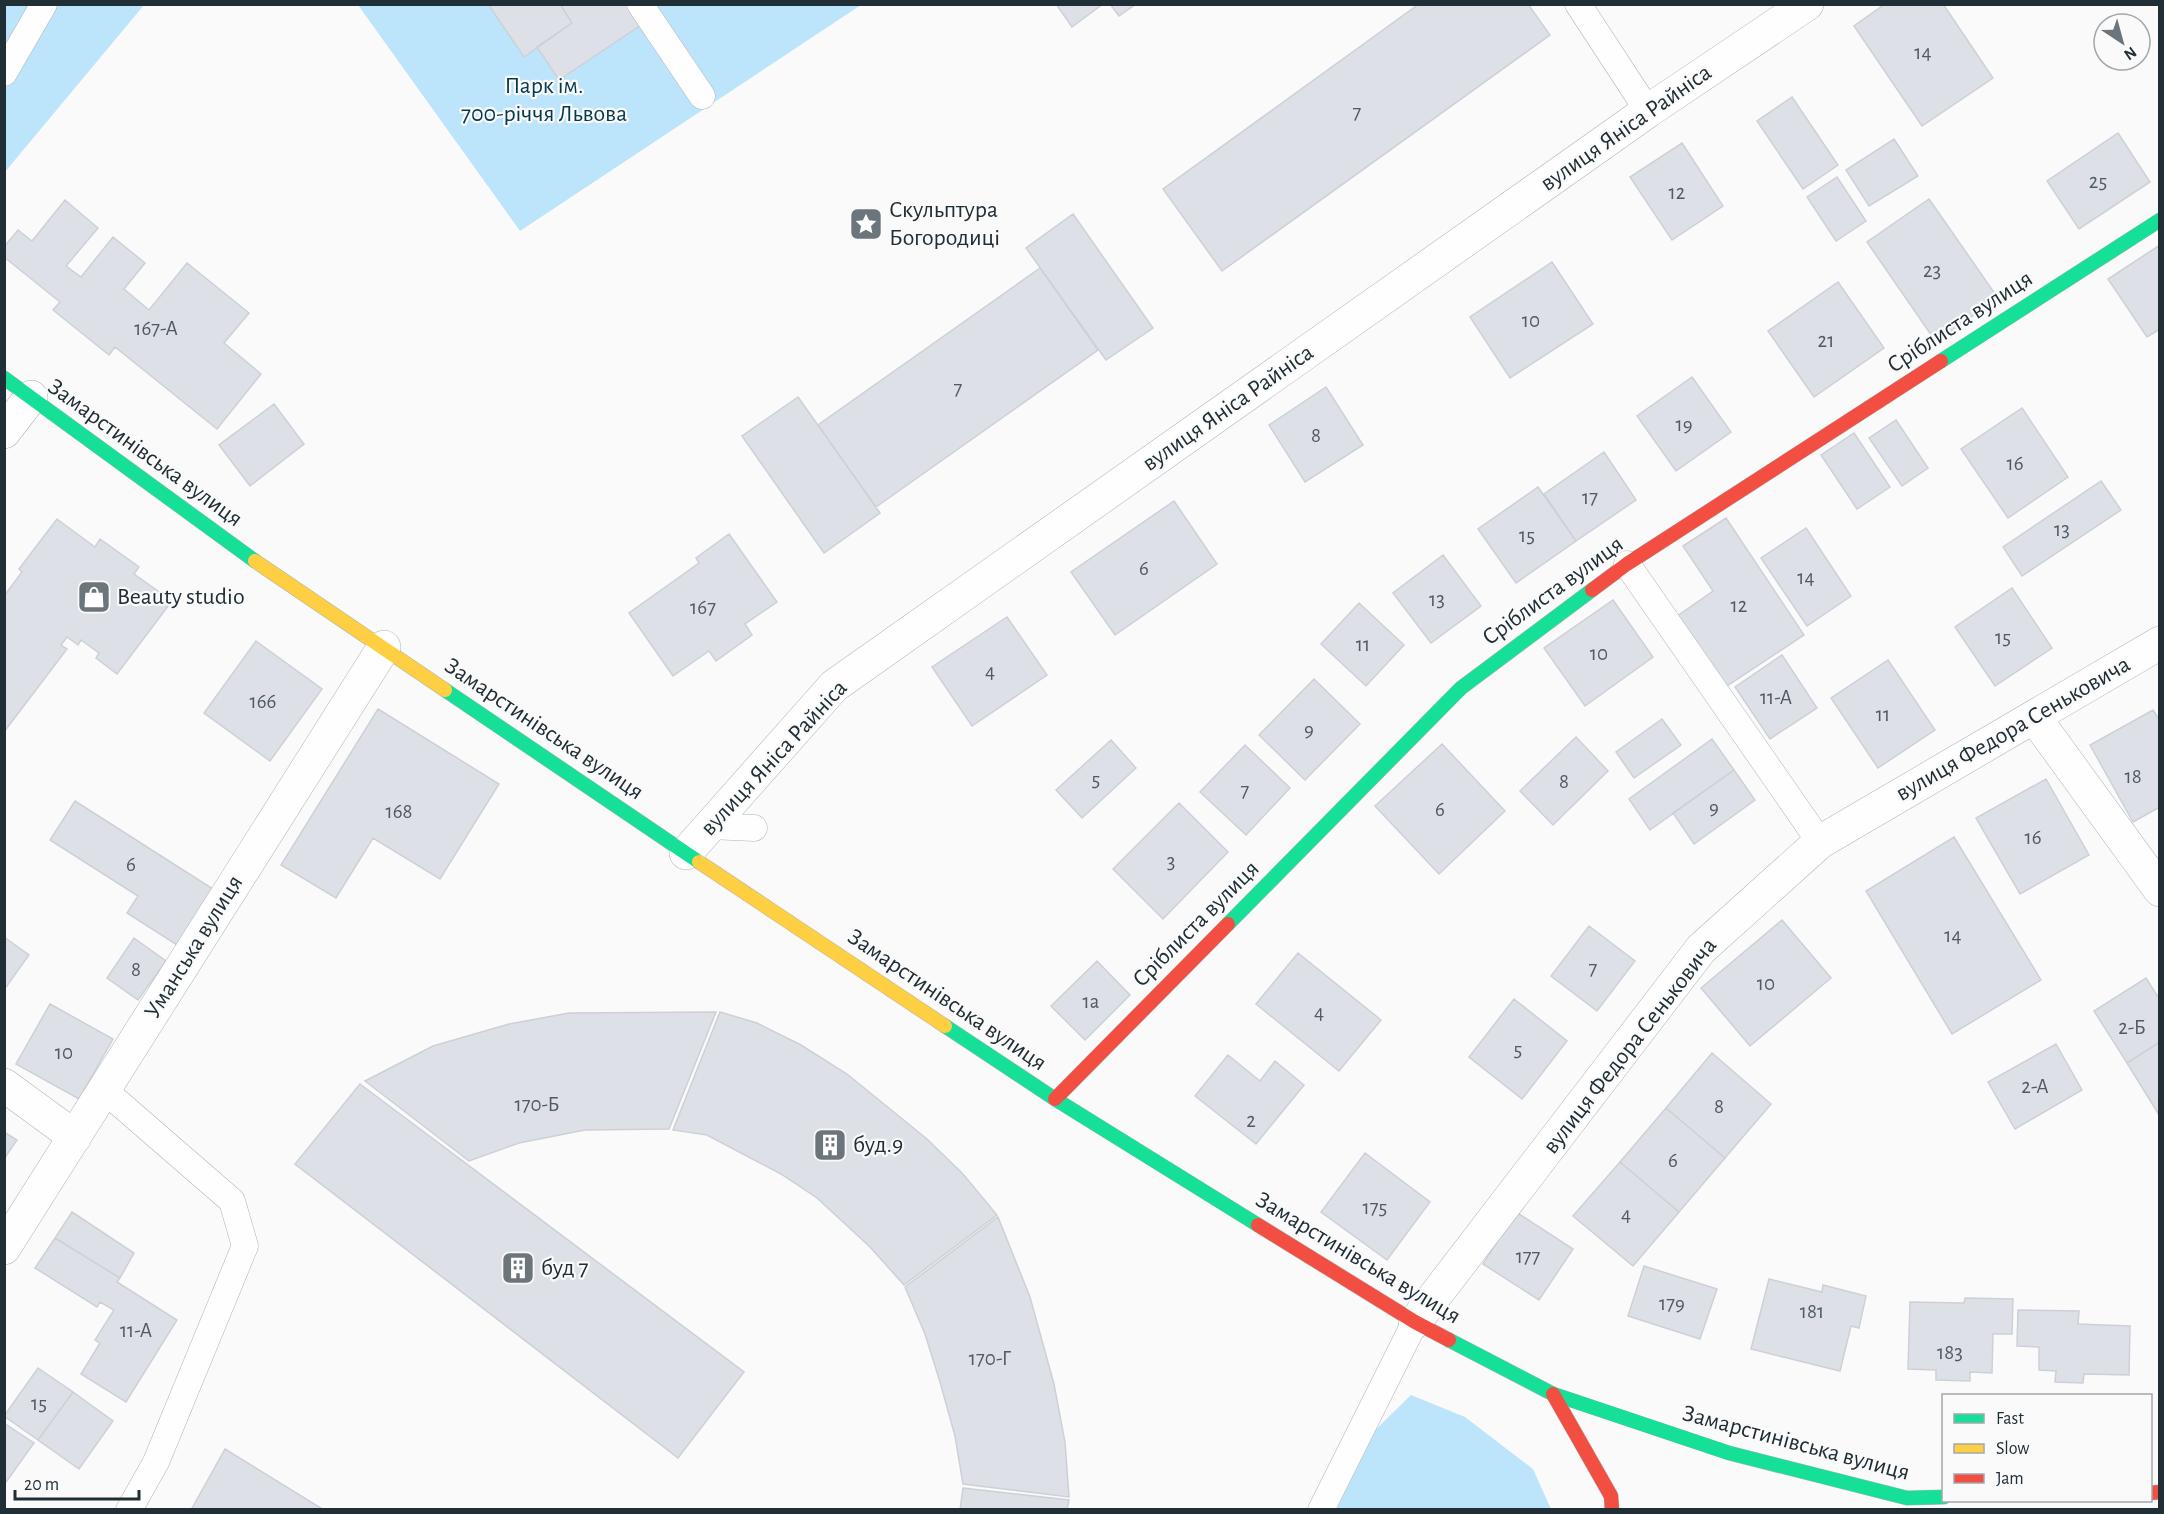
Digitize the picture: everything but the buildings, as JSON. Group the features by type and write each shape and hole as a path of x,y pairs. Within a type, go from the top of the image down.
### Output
{"main road":[{"name":"Сріблиста вулиця","path":"1055,1099 1461,688 1627,564 2160,220"},
{"name":"Замарстинівська вулиця","path":"4,378 256,562 686,853 1055,1099 1415,1322 1553,1394 1729,1453 1907,1498 1942,1497"},
{"path":"1553,1394 1611,1496 1612,1509"},
{"path":"1881,1507 1907,1498"}],"street":[{"name":"вулиця Яніса Райніса","path":"686,853 834,686 1648,111 1807,4"},
{"path":"4,432 31,398"},
{"name":"вулиця Федора Сеньковича","path":"1415,1322 1701,949 1820,842 2036,718 2160,643"},
{"name":"Уманська вулиця","path":"4,1248 384,647"},
{"path":"2036,718 2160,891"},
{"path":"4,1085 75,1137"}],"lane":[{"path":"4,73 44,4"},
{"path":"640,4 702,96"},
{"path":"1578,4 1648,111"},
{"path":"1627,564 1820,842"},
{"path":"710,826 754,828"},
{"path":"104,1090 232,1202 245,1246 156,1462 129,1509"},
{"path":"1321,1509 1415,1322"}],"green space":[{"path":"5,5 144,5 5,172"},
{"name":"Парк ім. 700-річчя Львова","path":"358,5 861,5 520,231"},
{"path":"1411,1395 1465,1417 1533,1469 1551,1509 1336,1510 1367,1438"}],"traffic: fast":[{"path":"1941,361 2160,220"},
{"path":"4,378 255,561"},
{"path":"1228,924 1461,688 1592,590"},
{"path":"445,690 699,862"},
{"path":"945,1026 1055,1099 1258,1225"},
{"path":"1449,1340 1553,1394 1729,1453 1907,1498 1942,1497"}],"traffic: slow":[{"path":"255,561 445,690"},
{"path":"699,862 945,1026"}],"traffic: jam":[{"path":"1592,590 1627,564 1941,361"},
{"path":"1055,1099 1228,924"},
{"path":"1258,1225 1415,1322 1449,1340"},
{"path":"1553,1394 1611,1496 1612,1510"},
{"path":"2152,1493 2160,1492"}],"place":[{"name":"Скульптура Богородиці","path":"866,224"},
{"name":"Beauty studio","path":"94,597"},
{"name":"буд.9","path":"830,1145"},
{"name":"буд 7","path":"518,1268"}]}
